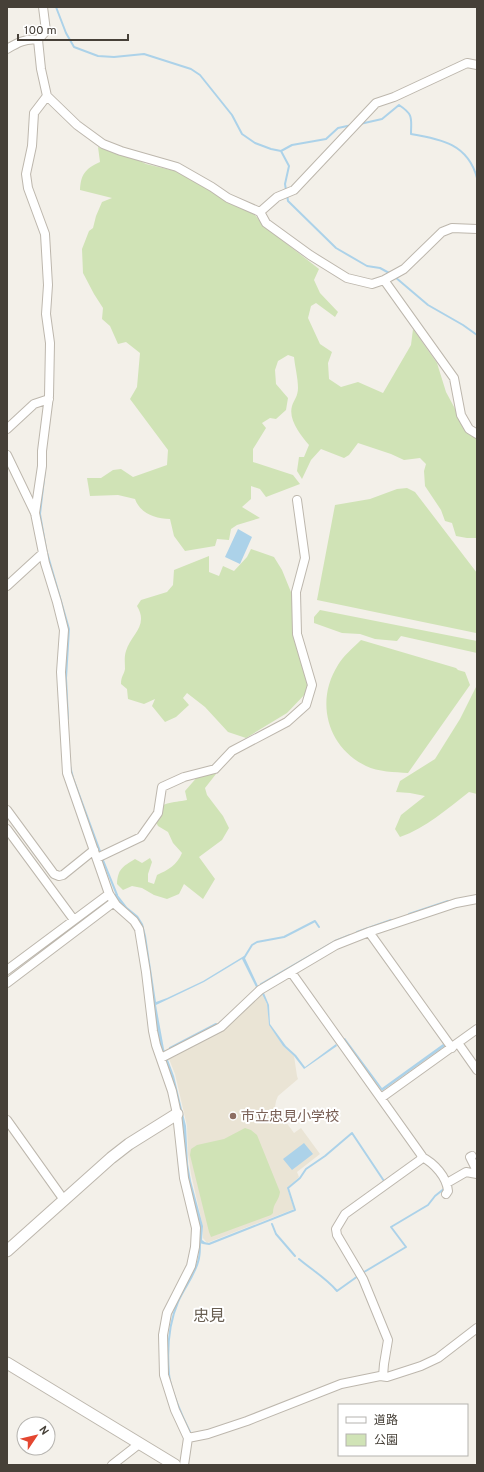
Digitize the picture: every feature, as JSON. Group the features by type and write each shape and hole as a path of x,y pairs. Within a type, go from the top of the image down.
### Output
{"street":[{"path":"45,8 46,31 38,40 41,68 47,96 77,125 103,144 121,151 177,167 228,198 260,212 266,222 310,255 347,278 372,284 384,280 404,269 442,232 452,228 477,229"},
{"path":"7,49 30,39 38,40"},
{"path":"260,212 277,197 294,190 376,103 394,97 467,63 477,64"},
{"path":"35,513 42,466 42,451 49,399 50,343 46,314 48,285 45,234 28,188 26,174 32,146 34,113 47,96"},
{"path":"384,280 454,378 461,415 469,429 477,434"},
{"path":"7,429 34,404 45,399 49,399"},
{"path":"7,455 35,513 45,563 58,602 64,630 61,672 67,773 109,894 114,902 134,921 139,929 153,1031 156,1045 172,1091 177,1114 184,1178 196,1228 195,1245 191,1266 167,1313 163,1335 164,1375 175,1410 188,1438 184,1465"},
{"path":"97,858 141,837 158,813 162,787 184,777 215,769 232,751 287,722 306,705 312,685 297,634 296,592 305,558 297,500"},
{"path":"7,586 43,553"},
{"path":"7,810 54,874 63,876 94,850"},
{"path":"7,829 74,920"},
{"path":"7,970 109,894"},
{"path":"161,1058 221,1027 260,990 336,945 369,932 456,903 477,899"},
{"path":"7,982 114,902"},
{"path":"369,932 455,1045 477,1070"},
{"path":"291,972 422,1157 428,1160 437,1169 447,1183 448,1192 446,1194"},
{"path":"381,1098 477,1029"},
{"path":"7,1251 129,1144 177,1114"},
{"path":"7,1120 64,1200"},
{"path":"472,1156 470,1157 470,1160 477,1170"},
{"path":"384,1376 384,1364 388,1340 363,1279 337,1235 336,1229 345,1214 420,1160 422,1157"},
{"path":"447,1183 466,1172 477,1174"},
{"path":"188,1438 208,1434 247,1421 341,1384 380,1376 388,1377 421,1366 438,1358 477,1328"},
{"path":"7,1363 175,1465"},
{"path":"112,1465 139,1444"}],"shaded area":[{"name":"市立忠見小学校","path":"262,994 267,1004 269,1024 283,1046 294,1056 298,1079 278,1096 275,1107 294,1133 301,1128 320,1154 297,1172 299,1177 287,1188 294,1209 207,1243 203,1238 203,1227 191,1174 188,1154 187,1126 175,1074 169,1059 223,1030"}],"green space":[{"path":"98,147 134,158 146,164 179,172 255,215 264,226 319,269 314,280 320,293 338,312 335,317 316,303 311,306 308,318 320,344 332,352 328,363 329,379 341,387 358,382 383,393 411,345 413,329 437,363 446,392 460,418 477,433 477,538 456,536 452,523 445,521 441,510 425,486 424,471 426,464 420,458 404,460 358,443 349,455 344,458 321,449 311,460 302,479 297,471 299,457 304,457 309,445 302,437 292,417 291,411 297,393 298,384 294,357 288,355 278,361 275,370 276,384 288,398 286,410 276,419 270,418 262,423 266,428 253,449 253,462 293,475 300,484 266,497 260,489 251,486 251,499 242,507 260,518 237,525 231,529 229,540 217,539 215,546 185,551 174,536 170,519 159,518 149,514 140,508 135,499 118,495 90,496 87,478 101,478 113,470 121,469 133,477 167,465 168,450 130,399 137,387 140,353 126,342 118,344 110,326 102,319 103,308 83,273 82,249 89,231 93,228 102,202 112,198 80,190 81,180 87,170 100,162"},
{"path":"407,488 415,492 477,573 476,633 317,600 335,505 370,499 397,489"},
{"path":"251,549 274,557 282,570 293,597 309,664 308,691 287,713 246,738 228,732 205,707 187,693 183,698 189,705 176,717 165,722 152,706 155,699 144,704 128,699 127,689 121,684 121,681 125,669 125,658 128,645 140,625 141,619 137,606 141,600 167,592 173,585 174,570 209,556 209,572 219,576 223,566 234,571 247,557"},
{"path":"320,610 477,641 477,653 401,636 397,641 375,639 360,634 342,633 314,623 314,617"},
{"path":"361,640 456,668 465,672 470,685 408,773 376,769 366,766 353,758 342,747 334,735 329,722 326,708 327,693 331,679 343,658"},
{"path":"477,685 477,794 469,792 419,829 400,837 395,829 401,815 425,796 396,792 400,781 435,759 460,719"},
{"path":"205,772 216,774 205,788 207,795 223,816 229,828 222,840 199,857 215,879 203,899 184,884 179,894 167,899 154,895 142,888 132,886 123,890 117,884 118,875 124,866 135,859 142,863 150,858 152,862 148,874 148,882 154,884 157,875 178,861 182,853 173,843 168,832 158,826 153,816 163,805 187,800 185,791 199,775"},
{"path":"245,1128 251,1130 257,1135 280,1192 271,1215 211,1237 190,1155 191,1149 197,1145 224,1139"}],"water":[{"path":"238,529 252,537 240,564 225,557"},
{"path":"114,894 117,894 127,907 138,916 143,924 156,1002 203,981 244,956 258,986 256,987 242,959 204,982 156,1005 164,1049 174,1076 186,1126 188,1164 203,1226 202,1240 206,1243 198,1244 186,1168 183,1126 158,1040 144,941"},
{"path":"264,993 269,1005 270,1024 286,1046 296,1055 305,1067 336,1044 337,1046 304,1069 294,1056 283,1046 269,1025 267,1004 262,994"},
{"path":"345,1038 382,1088 443,1044 445,1046 382,1091 343,1039"},
{"path":"304,1143 313,1154 292,1170 283,1159"}],"waterway":[{"path":"56,7 66,33 74,47 98,56 114,57 144,54 191,69 200,75 232,115 242,134 255,143 281,151 292,145 326,139 338,128 352,125"},
{"path":"360,124 382,119 399,105 411,117 411,134 443,141 460,150 467,157 477,178"},
{"path":"281,151 289,166 285,184 286,190"},
{"path":"287,195 288,201 336,248 367,266 380,268 391,274"},
{"path":"395,277 428,305 463,325 477,335"},
{"path":"53,380 53,396"},
{"path":"45,470 40,514 46,549 69,629 66,678 68,719"},
{"path":"70,766 101,854"},
{"path":"102,858 117,895"},
{"path":"409,914 448,901"},
{"path":"357,932 391,920"},
{"path":"244,958 252,945 257,942 284,937 315,921 319,927"},
{"path":"261,984 335,941 350,935"},
{"path":"170,1048 216,1024"},
{"path":"203,1243 209,1244 295,1210 288,1188 300,1178 306,1169 325,1156 352,1133 384,1181"},
{"path":"364,1272 406,1247 391,1227 428,1205 435,1196 445,1188"},
{"path":"272,1224 276,1234 295,1256"},
{"path":"190,1432 174,1395 170,1380 168,1347 172,1320 181,1297 193,1275 200,1254 200,1243"},
{"path":"299,1259 324,1278 337,1291 358,1276"}],"place":[{"name":"市立忠見小学校","path":"233,1116"}],"district":[{"name":"忠見","path":"209,1315"}]}
